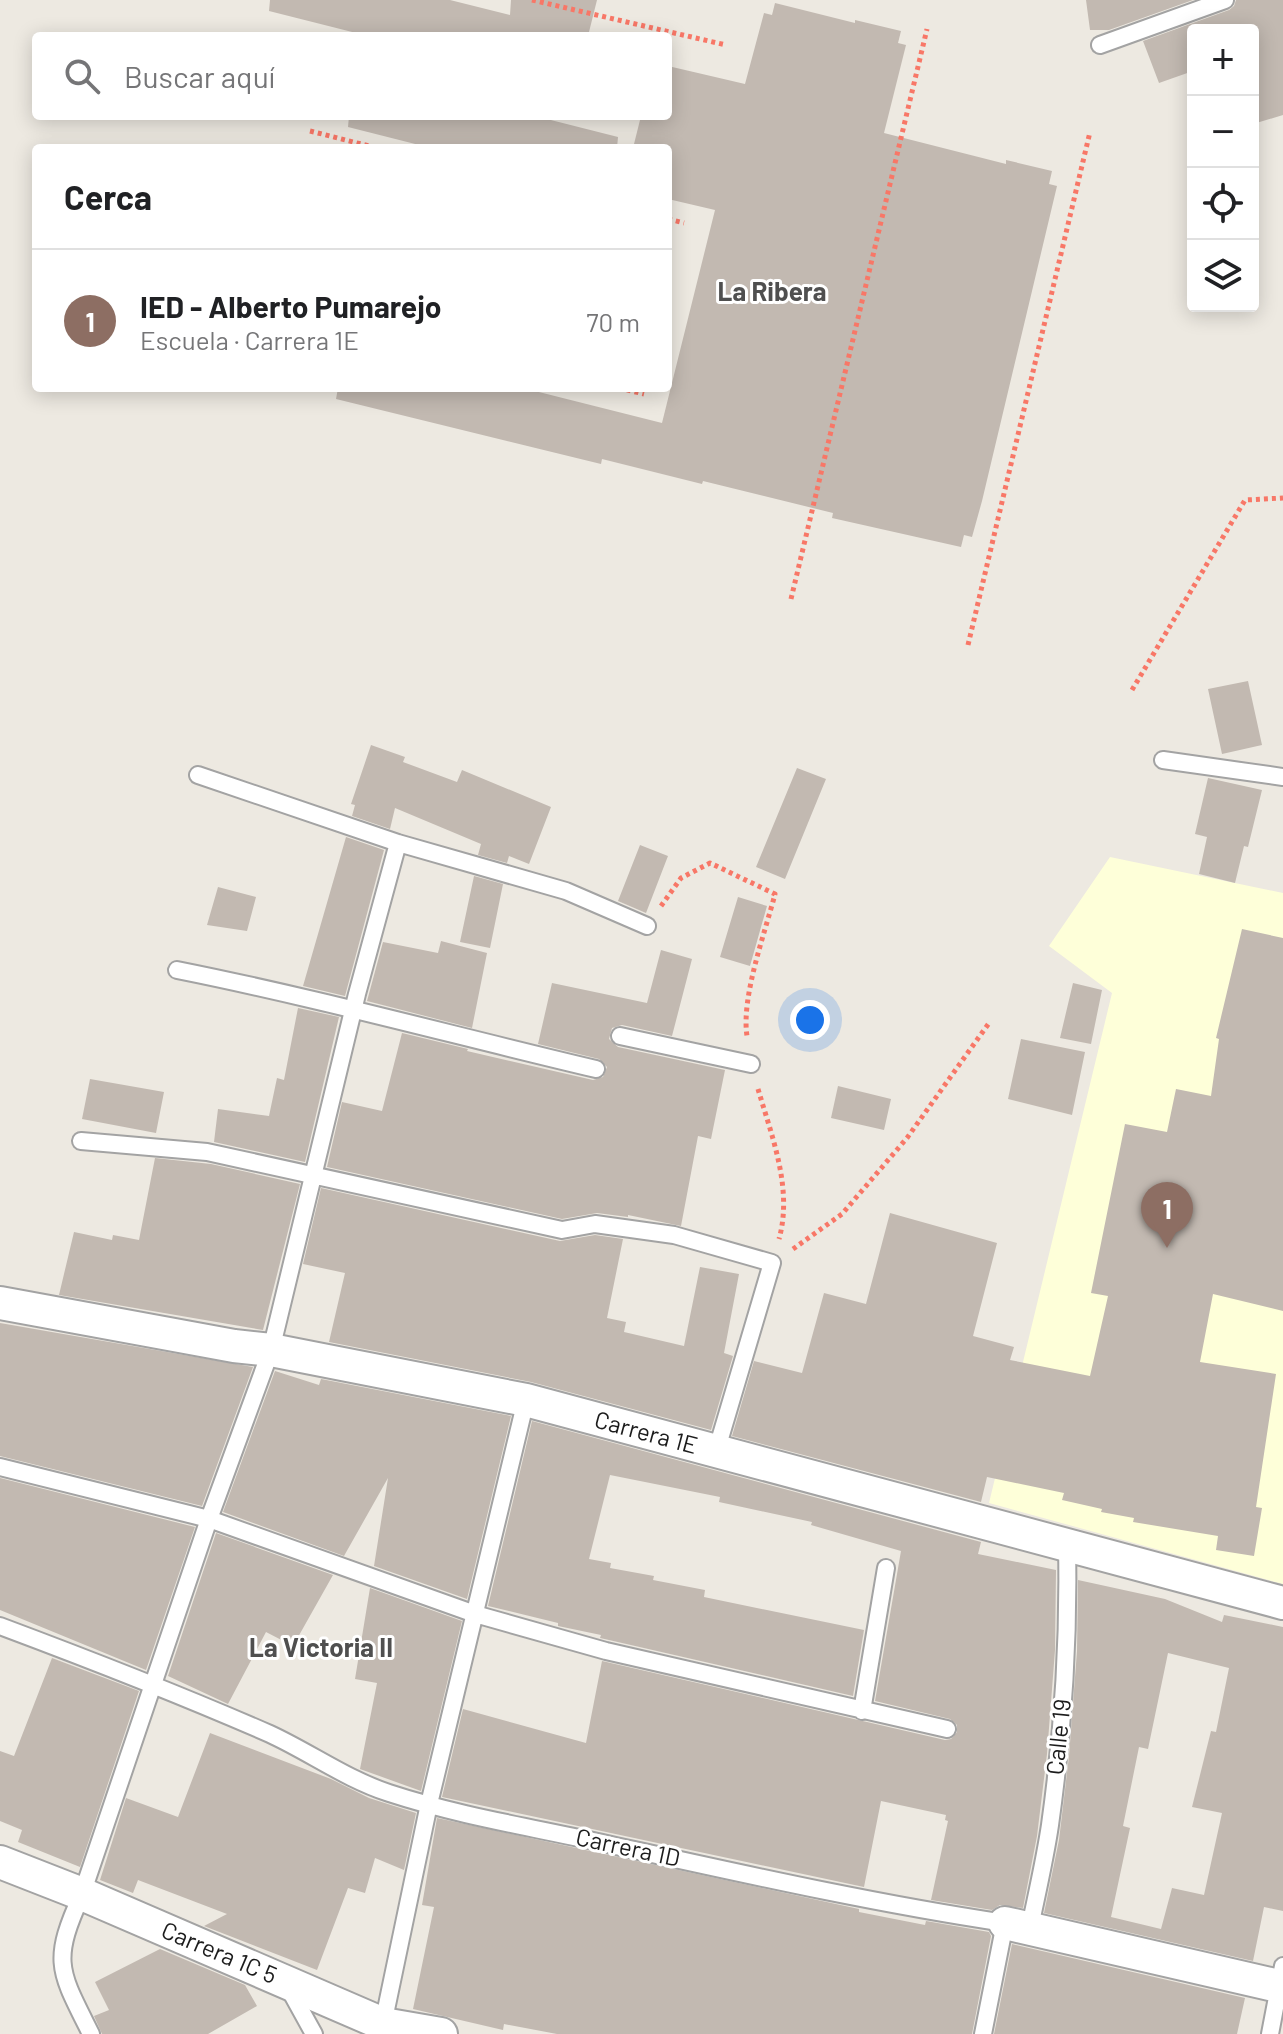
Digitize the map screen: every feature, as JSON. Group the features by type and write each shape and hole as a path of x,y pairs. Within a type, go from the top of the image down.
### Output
{"street":[{"name":"Carrera 1E","path":"0,1303 271,1350 526,1400 1283,1603"},
{"name":"Carrera 1C 5","path":"0,1862 82,1894 383,2024 441,2034"},
{"name":"Carrera 1D","path":"1018,1925 1282,1980"}],"lane":[{"path":"1100,45 1225,0"},
{"path":"1163,760 1283,777"},
{"path":"198,775 398,843 566,891 647,926"},
{"path":"91,2034 65,1983 62,1948 66,1929 82,1894 209,1519 271,1350 398,843"},
{"path":"177,970 272,989 596,1069"},
{"path":"620,1036 751,1064"},
{"path":"81,1141 207,1152 562,1230 595,1224 674,1235 772,1263 716,1452"},
{"path":"383,2024 429,1804 526,1400"},
{"path":"0,1467 209,1519 475,1614 606,1651 947,1729"},
{"name":"Calle 19","path":"983,2034 1050,1827 1069,1627 1067,1546"},
{"path":"862,1711 886,1568"},
{"name":"Carrera 1D","path":"0,1626 155,1684 275,1737 346,1777 388,1793 914,1909 1018,1925"},
{"path":"1270,2034 1282,1980"},
{"path":"284,1981 314,2034"}],"path":[{"path":"532,0 670,32"},
{"path":"791,599 927,29"},
{"path":"672,32 726,45"},
{"path":"310,131 361,144"},
{"path":"968,645 1090,132"},
{"path":"672,220 684,223"},
{"path":"636,392 644,394"},
{"path":"1132,690 1245,500 1283,498"},
{"path":"647,926 681,878 710,863 775,894 753,978 746,1027 751,1064 781,1168 783,1227 772,1263"},
{"path":"772,1263 842,1214 907,1138 989,1023"}],"shaded area":[{"path":"1110,857 1283,893 1283,1584 989,1503 1112,993 1049,946"}],"building":[{"path":"270,0 450,0 510,15 511,0 597,0 589,32 352,32 269,11"},
{"path":"1086,0 1193,0 1109,30 1090,30"},
{"path":"1236,0 1283,0 1283,115 1259,122 1259,24 1190,24 1234,6"},
{"path":"775,3 901,31 898,43 906,45 884,133 1006,164 1006,160 1052,171 1049,184 1057,186 982,501 972,537 964,535 961,547 832,518 833,513 703,481 702,484 602,459 601,464 336,399 337,392 539,392 662,423 715,210 672,200 672,144 634,144 640,120 672,120 672,67 745,84 764,13 772,15"},
{"path":"1187,25 1187,73 1159,83 1143,41"},
{"path":"349,120 551,120 618,137 617,144 415,144 348,127"},
{"path":"1248,681 1262,745 1222,754 1208,689"},
{"path":"371,745 405,757 403,762 457,782 462,770 551,807 529,864 509,856 507,863 478,855 481,844 395,808 390,829 352,816 355,805 351,804"},
{"path":"797,768 826,779 785,879 756,867"},
{"path":"1208,778 1262,790 1248,847 1244,846 1235,883 1199,874 1207,837 1195,834"},
{"path":"346,837 384,850 345,996 303,986"},
{"path":"640,845 668,856 646,913 618,901"},
{"path":"474,876 503,884 490,948 460,942"},
{"path":"218,887 256,897 247,931 207,925"},
{"path":"738,897 767,906 750,966 720,957"},
{"path":"1242,929 1283,938 1283,1311 1213,1294 1200,1362 1276,1374 1256,1507 1262,1508 1254,1556 1216,1550 1218,1536 1133,1522 1134,1518 1062,1500 1064,1493 987,1477 981,1502 732,1436 754,1361 802,1373 824,1293 866,1304 890,1213 997,1243 973,1336 1014,1347 1010,1360 1090,1376 1108,1296 1091,1293 1125,1124 1167,1132 1176,1089 1211,1096 1219,1039 1216,1038"},
{"path":"441,941 487,953 472,1028 367,1001 383,942 438,953"},
{"path":"661,950 692,959 672,1036 622,1025 612,1028 609,1039 618,1047 725,1070 711,1139 698,1136 681,1226 628,1215 597,1213 562,1219 327,1167 342,1102 382,1111 402,1033 593,1080 603,1077 607,1067 599,1059 538,1044 552,983 647,1003"},
{"path":"1073,983 1102,990 1091,1044 1060,1038"},
{"path":"298,1008 339,1017 305,1162 214,1142 218,1109 269,1116 277,1078 284,1080"},
{"path":"1021,1039 1085,1052 1072,1115 1008,1099"},
{"path":"90,1079 164,1092 156,1133 82,1119"},
{"path":"838,1086 891,1099 884,1130 831,1118"},
{"path":"155,1158 211,1164 300,1184 263,1330 59,1295 74,1232 112,1240 113,1235 139,1240"},
{"path":"321,1188 560,1241 595,1235 623,1239 607,1318 626,1322 624,1332 684,1346 700,1267 739,1274 724,1353 733,1356 711,1430 531,1382 329,1342 345,1273 303,1264"},
{"path":"0,1323 253,1367 202,1506 0,1456"},
{"path":"275,1371 319,1385 321,1379 511,1416 467,1599 374,1566 388,1478 344,1556 223,1512"},
{"path":"532,1421 981,1542 978,1554 1056,1570 1055,1650 1047,1754 1037,1836 1023,1908 1000,1905 992,1910 931,1900 948,1821 945,1820 946,1815 881,1801 864,1887 442,1797 463,1709 586,1743 602,1661 945,1740 951,1739 957,1732 957,1725 950,1719 875,1701 901,1551 811,1525 812,1522 719,1502 720,1497 610,1475 589,1559 611,1563 610,1568 654,1576 653,1580 705,1590 704,1597 864,1630 853,1696 600,1638 601,1635 488,1606"},
{"path":"0,1478 195,1527 146,1670 0,1610"},
{"path":"216,1533 333,1575 293,1646 266,1632 228,1704 168,1676"},
{"path":"1078,1580 1165,1599 1222,1622 1224,1615 1283,1627 1283,1911 1264,1907 1253,1961 1044,1913 1059,1840 1077,1651","holes":["1168,1653 1229,1668 1216,1732 1211,1731 1192,1807 1222,1813 1204,1895 1172,1888 1161,1929 1111,1917 1130,1828 1123,1826 1139,1747 1148,1749"]},
{"path":"370,1588 462,1621 421,1791 360,1769 377,1683 355,1679"},
{"path":"52,1658 139,1691 80,1867 18,1842 22,1830 0,1821 0,1751 14,1756"},
{"path":"210,1733 331,1779 369,1798 416,1813 404,1870 375,1858 365,1893 348,1888 317,1970 204,1926 227,1914 138,1880 133,1893 100,1880 126,1798 178,1817"},
{"path":"437,1818 859,1909 859,1912 925,1925 926,1921 989,1932 991,1936 972,2034 557,2034 504,2024 503,2030 413,2009 434,1907 422,1905"},
{"path":"1012,1944 1245,1998 1237,2034 994,2034"},
{"path":"160,1949 245,1985 257,2006 208,2034 102,2034 94,2016 109,2010 95,1982"}],"place":[{"name":"IED - Alberto Pumarejo","path":"1167,1248"}],"district":[{"name":"La Ribera","path":"772,292"},
{"name":"La Victoria II","path":"321,1648"}]}
